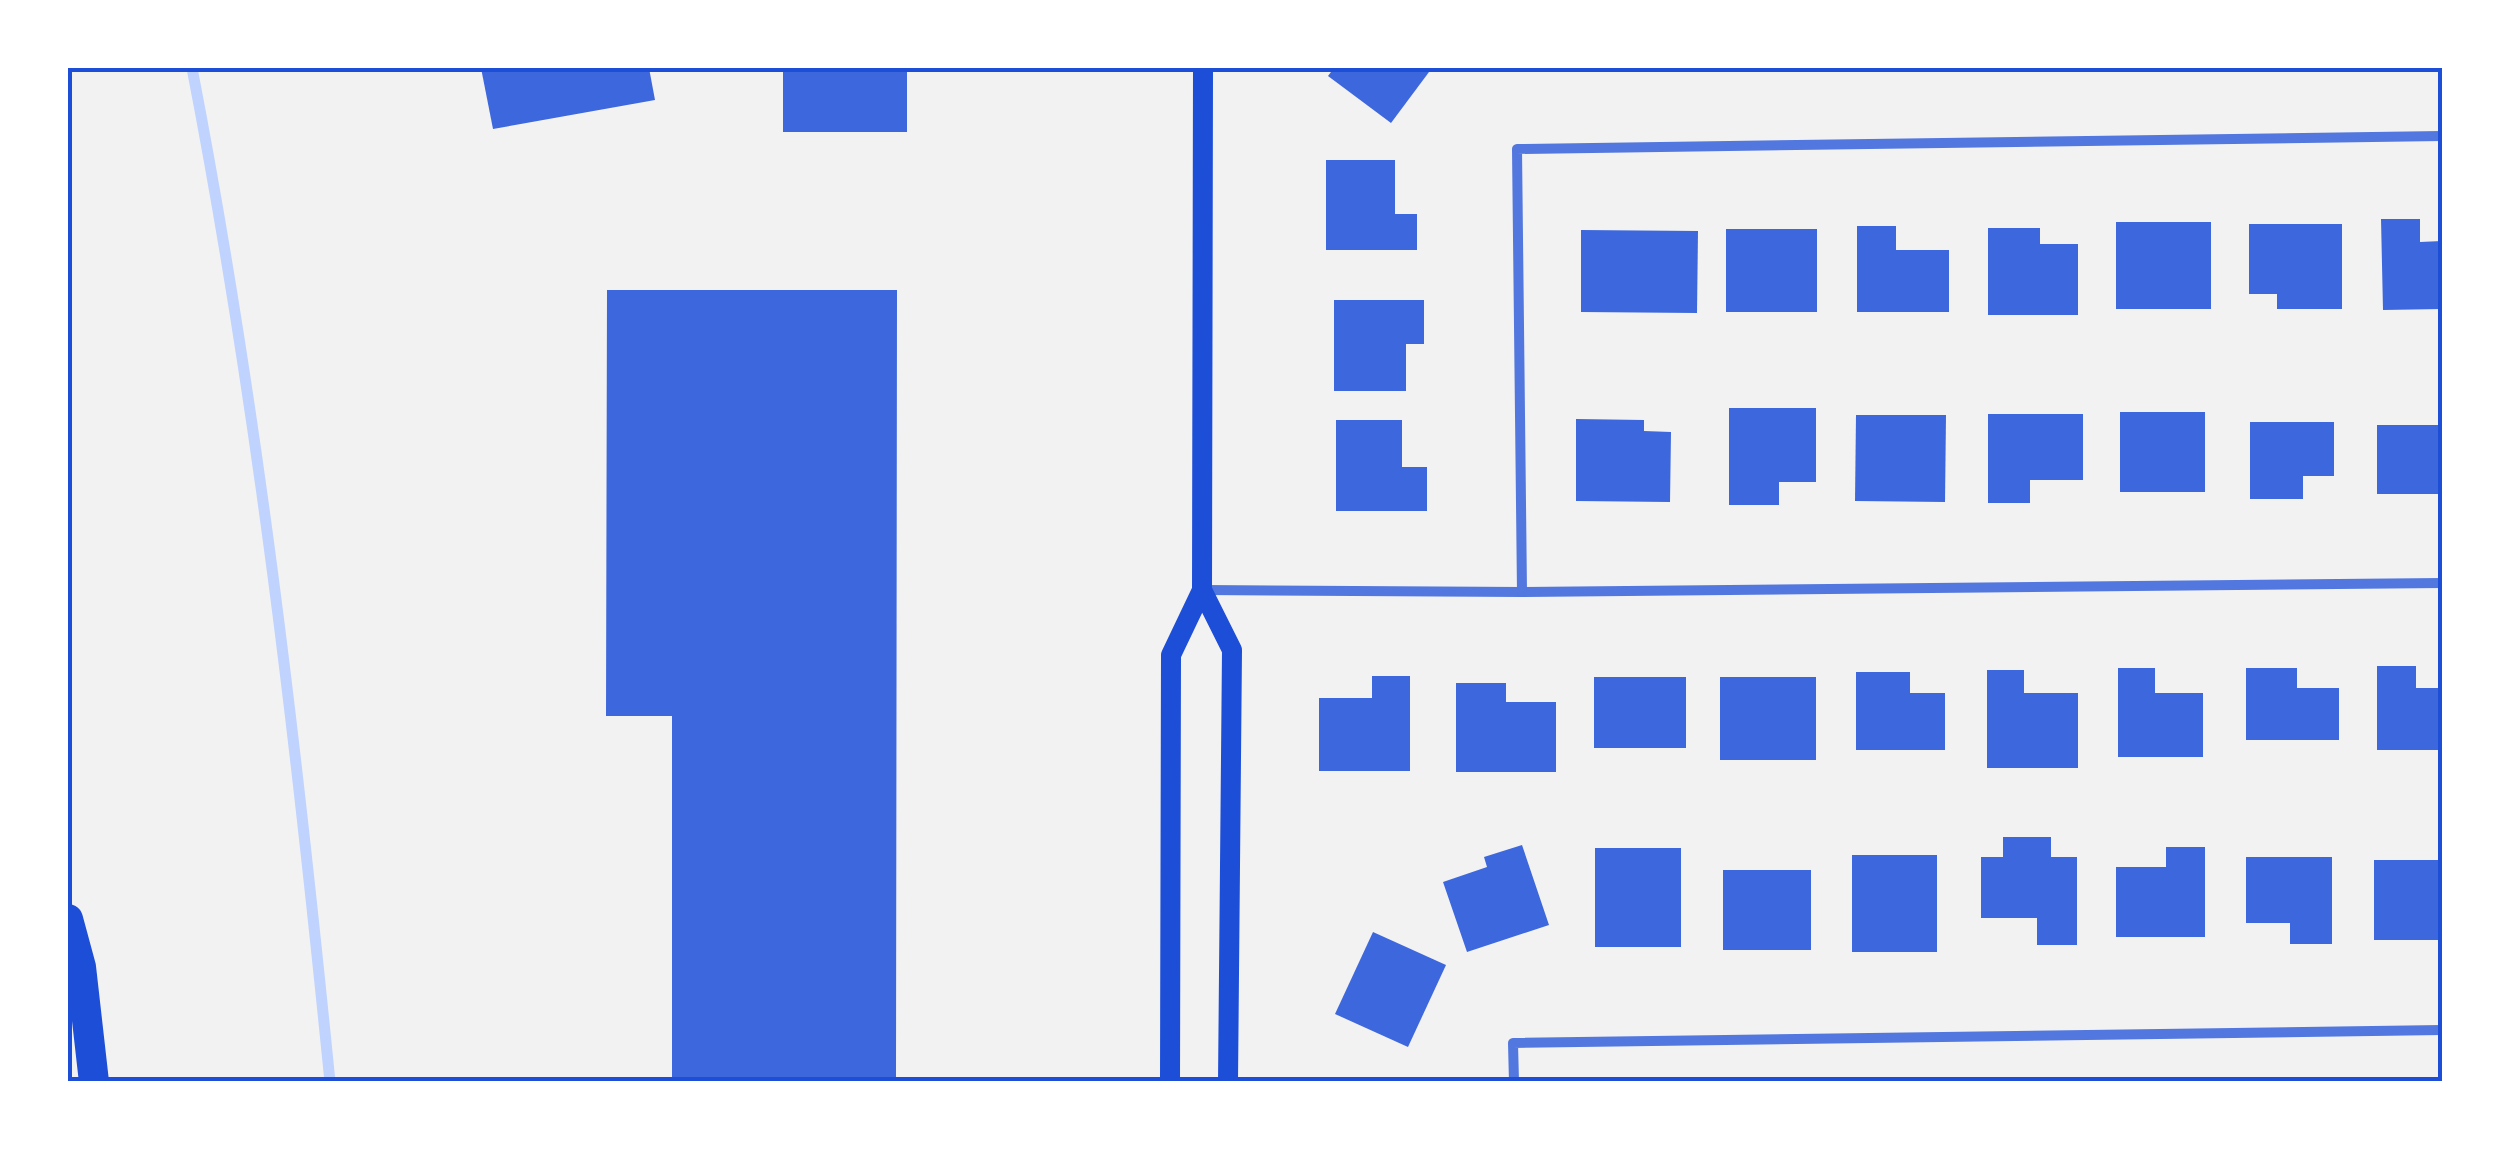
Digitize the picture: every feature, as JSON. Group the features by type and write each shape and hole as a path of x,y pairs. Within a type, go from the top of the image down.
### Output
{"highway":[{"path":"68,919 81,966 94,1082"}],"main road":[{"path":"1170,1082 1171,655 1202,590 1203,68"},
{"path":"1202,590 1232,650 1228,1082"}],"street":[{"path":"1522,592 1518,148 2442,136"},
{"path":"1202,590 1522,592 2442,583"},
{"path":"1514,1082 1513,1043 2442,1030"}],"building":[{"path":"481,68 649,68 655,100 493,129"},
{"path":"783,68 907,68 907,132 783,132"},
{"path":"1334,68 1432,68 1391,123 1328,76"},
{"path":"1326,160 1395,160 1395,214 1417,214 1417,250 1326,250"},
{"path":"2381,219 2420,219 2420,242 2442,241 2442,309 2383,310"},
{"path":"2116,222 2211,222 2211,309 2116,309"},
{"path":"2249,224 2342,224 2342,309 2277,309 2277,294 2249,294"},
{"path":"1857,226 1896,226 1896,250 1949,250 1949,312 1857,312"},
{"path":"1988,228 2040,228 2040,244 2078,244 2078,315 1988,315"},
{"path":"1726,229 1817,229 1817,312 1726,312"},
{"path":"1581,230 1698,231 1697,313 1581,312"},
{"path":"607,290 897,290 896,1082 672,1082 672,716 606,716"},
{"path":"1334,300 1424,300 1424,344 1406,344 1406,391 1334,391"},
{"path":"1729,408 1816,408 1816,482 1779,482 1779,505 1729,505"},
{"path":"2120,412 2205,412 2205,492 2120,492"},
{"path":"1988,414 2083,414 2083,480 2030,480 2030,503 1988,503"},
{"path":"1856,415 1946,415 1945,502 1855,501"},
{"path":"1576,419 1644,420 1644,431 1671,432 1670,502 1576,501"},
{"path":"1336,420 1402,420 1402,467 1427,467 1427,511 1336,511"},
{"path":"2250,422 2334,422 2334,476 2303,476 2303,499 2250,499"},
{"path":"2377,425 2442,425 2442,494 2377,494"},
{"path":"2377,666 2416,666 2416,688 2442,688 2442,750 2377,750"},
{"path":"2118,668 2155,668 2155,693 2203,693 2203,757 2118,757"},
{"path":"2246,668 2297,668 2297,688 2339,688 2339,740 2246,740"},
{"path":"1987,670 2024,670 2024,693 2078,693 2078,768 1987,768"},
{"path":"1856,672 1910,672 1910,693 1945,693 1945,750 1856,750"},
{"path":"1372,676 1410,676 1410,771 1319,771 1319,698 1372,698"},
{"path":"1594,677 1686,677 1686,748 1594,748"},
{"path":"1720,677 1816,677 1816,760 1720,760"},
{"path":"1456,683 1506,683 1506,702 1556,702 1556,772 1456,772"},
{"path":"2003,837 2051,837 2051,857 2077,857 2077,945 2037,945 2037,918 1981,918 1981,857 2003,857"},
{"path":"1522,845 1549,925 1467,952 1443,882 1487,867 1484,857"},
{"path":"2166,847 2205,847 2205,937 2116,937 2116,867 2166,867"},
{"path":"1595,848 1681,848 1681,947 1595,947"},
{"path":"1852,855 1937,855 1937,952 1852,952"},
{"path":"2246,857 2332,857 2332,944 2290,944 2290,923 2246,923"},
{"path":"2374,860 2442,860 2442,940 2374,940"},
{"path":"1723,870 1811,870 1811,950 1723,950"},
{"path":"1373,932 1446,965 1408,1047 1335,1014"}],"waterway":[{"path":"192,68 236,320 273,573 330,1082"}]}
